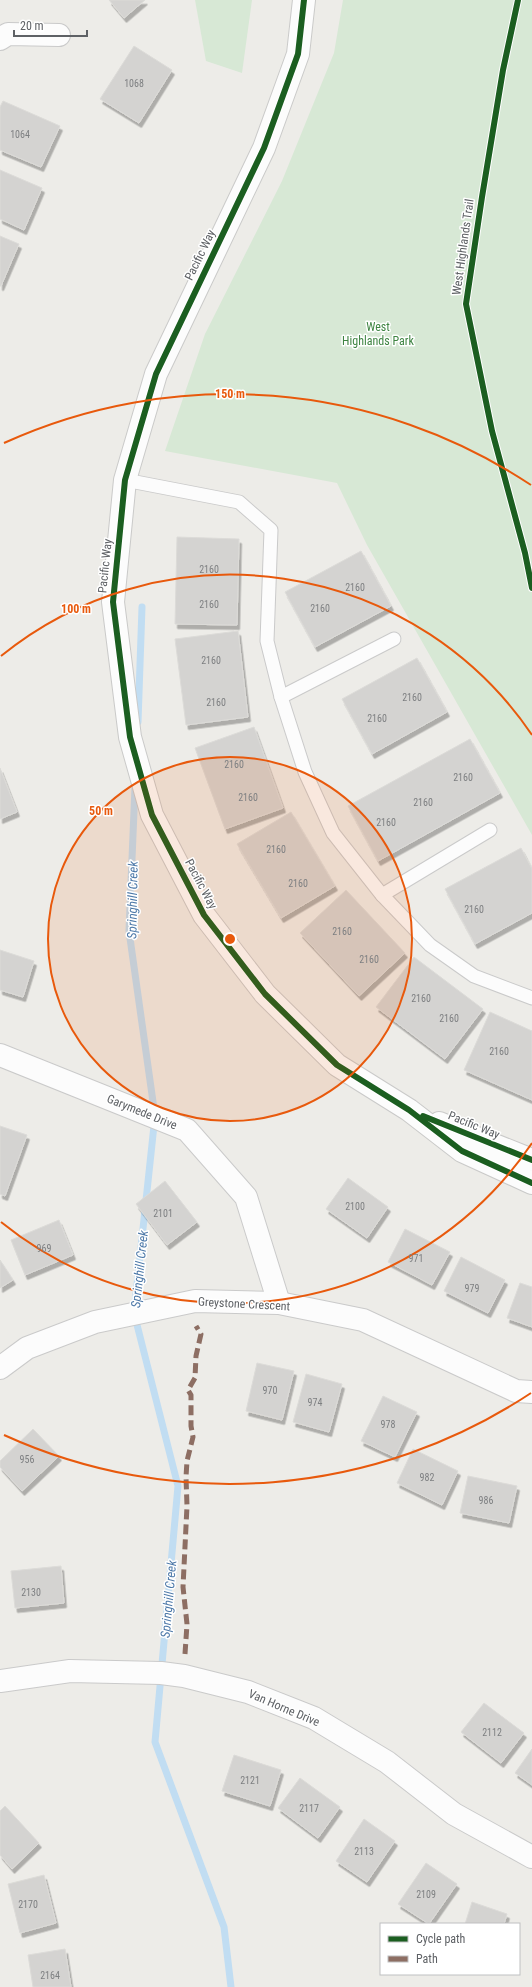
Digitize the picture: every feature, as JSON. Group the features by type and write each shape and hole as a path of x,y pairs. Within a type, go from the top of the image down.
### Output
{"street":[{"name":"Pacific Way","path":"304,0 298,54 264,148 156,374 125,480 113,602 130,737 152,814 204,915 265,994 337,1065 409,1110 462,1151 532,1183"},
{"path":"0,39 8,34 59,35"},
{"name":"Garymede Drive","path":"0,1055 187,1130 246,1197 279,1304"},
{"name":"Pacific Way","path":"409,1110 532,1160"},
{"name":"Greystone Crescent","path":"0,1368 27,1348 95,1322 195,1301 279,1304 363,1320 516,1391 532,1392"},
{"name":"Van Horne Drive","path":"0,1681 70,1671 161,1673 184,1676 248,1692 314,1718 387,1762 454,1814 532,1857"}],"lane":[{"path":"125,480 239,502 271,530 267,642 281,697 305,772 333,834 382,895 430,945 474,976 532,998"},
{"path":"281,697 394,639"},
{"path":"382,895 490,830"}],"green space":[{"path":"195,0 252,0 242,73 206,61"},
{"name":"West Highlands Park","path":"343,0 532,0 532,835 367,545 337,483 165,451 205,334 282,181 334,53"}],"building":[{"path":"109,0 145,0 124,18"},
{"path":"134,46 172,70 139,123 100,99"},
{"path":"3,101 60,126 41,167 0,150 0,107"},
{"path":"0,170 42,188 24,230 0,219"},
{"path":"0,236 19,244 1,286 0,286"},
{"path":"177,537 239,539 237,625 175,624"},
{"path":"361,551 391,606 315,647 285,592"},
{"path":"238,631 248,717 186,725 175,639"},
{"path":"417,658 447,712 372,754 342,699"},
{"path":"254,727 283,808 225,829 195,748"},
{"path":"470,739 500,793 378,861 348,806"},
{"path":"0,768 17,812 0,819"},
{"path":"291,812 335,886 281,918 237,844"},
{"path":"521,848 532,869 532,913 475,944 445,889"},
{"path":"346,890 405,953 359,996 300,933"},
{"path":"0,950 34,961 23,997 0,990"},
{"path":"414,957 483,1009 445,1059 376,1007"},
{"path":"490,1012 532,1031 532,1100 464,1070"},
{"path":"0,1126 27,1135 5,1196 0,1194"},
{"path":"348,1178 388,1207 367,1238 326,1209"},
{"path":"165,1181 197,1222 167,1245 136,1204"},
{"path":"59,1220 73,1255 25,1275 11,1240"},
{"path":"405,1229 450,1252 432,1285 388,1262"},
{"path":"461,1257 505,1280 488,1313 444,1291"},
{"path":"0,1260 13,1280 0,1288"},
{"path":"520,1283 532,1287 532,1327 507,1318"},
{"path":"257,1363 294,1371 282,1420 246,1411"},
{"path":"306,1374 342,1384 329,1432 293,1422"},
{"path":"383,1396 417,1412 395,1457 361,1441"},
{"path":"33,1429 59,1456 22,1491 0,1467 0,1461"},
{"path":"413,1449 458,1471 442,1505 397,1483"},
{"path":"468,1476 517,1486 509,1523 460,1513"},
{"path":"61,1566 64,1603 15,1608 11,1571"},
{"path":"484,1703 524,1733 501,1763 461,1732"},
{"path":"532,1749 532,1785 515,1773"},
{"path":"234,1755 281,1770 270,1806 222,1791"},
{"path":"300,1778 340,1807 318,1838 278,1808"},
{"path":"5,1806 39,1843 12,1869 0,1855 0,1811"},
{"path":"364,1819 395,1841 367,1882 336,1861"},
{"path":"426,1863 457,1884 430,1923 398,1904"},
{"path":"44,1875 56,1923 20,1933 8,1884"},
{"path":"472,1902 507,1914 504,1923 465,1923"},
{"path":"65,1949 71,1987 33,1987 28,1955"}],"waterway":[{"name":"Springhill Creek","path":"138,722 142,607"},
{"name":"Springhill Creek","path":"135,787 129,931 155,1116 134,1313 178,1486 155,1742 224,1927 231,1987"}],"marked path":[{"path":"185,1654 187,1624 183,1587 187,1506 186,1477 187,1461 193,1437 191,1426 191,1395 188,1390 195,1378 196,1356 201,1334 196,1326"}],"cycle path":[{"path":"304,0 298,54 264,148 156,374 125,480 113,602 130,737 152,815 204,915 265,994 337,1065 409,1110 462,1151 532,1183"},
{"name":"West Highlands Trail","path":"518,0 503,70 466,304 492,431 525,553 532,588"},
{"path":"423,1116 532,1160"}]}
